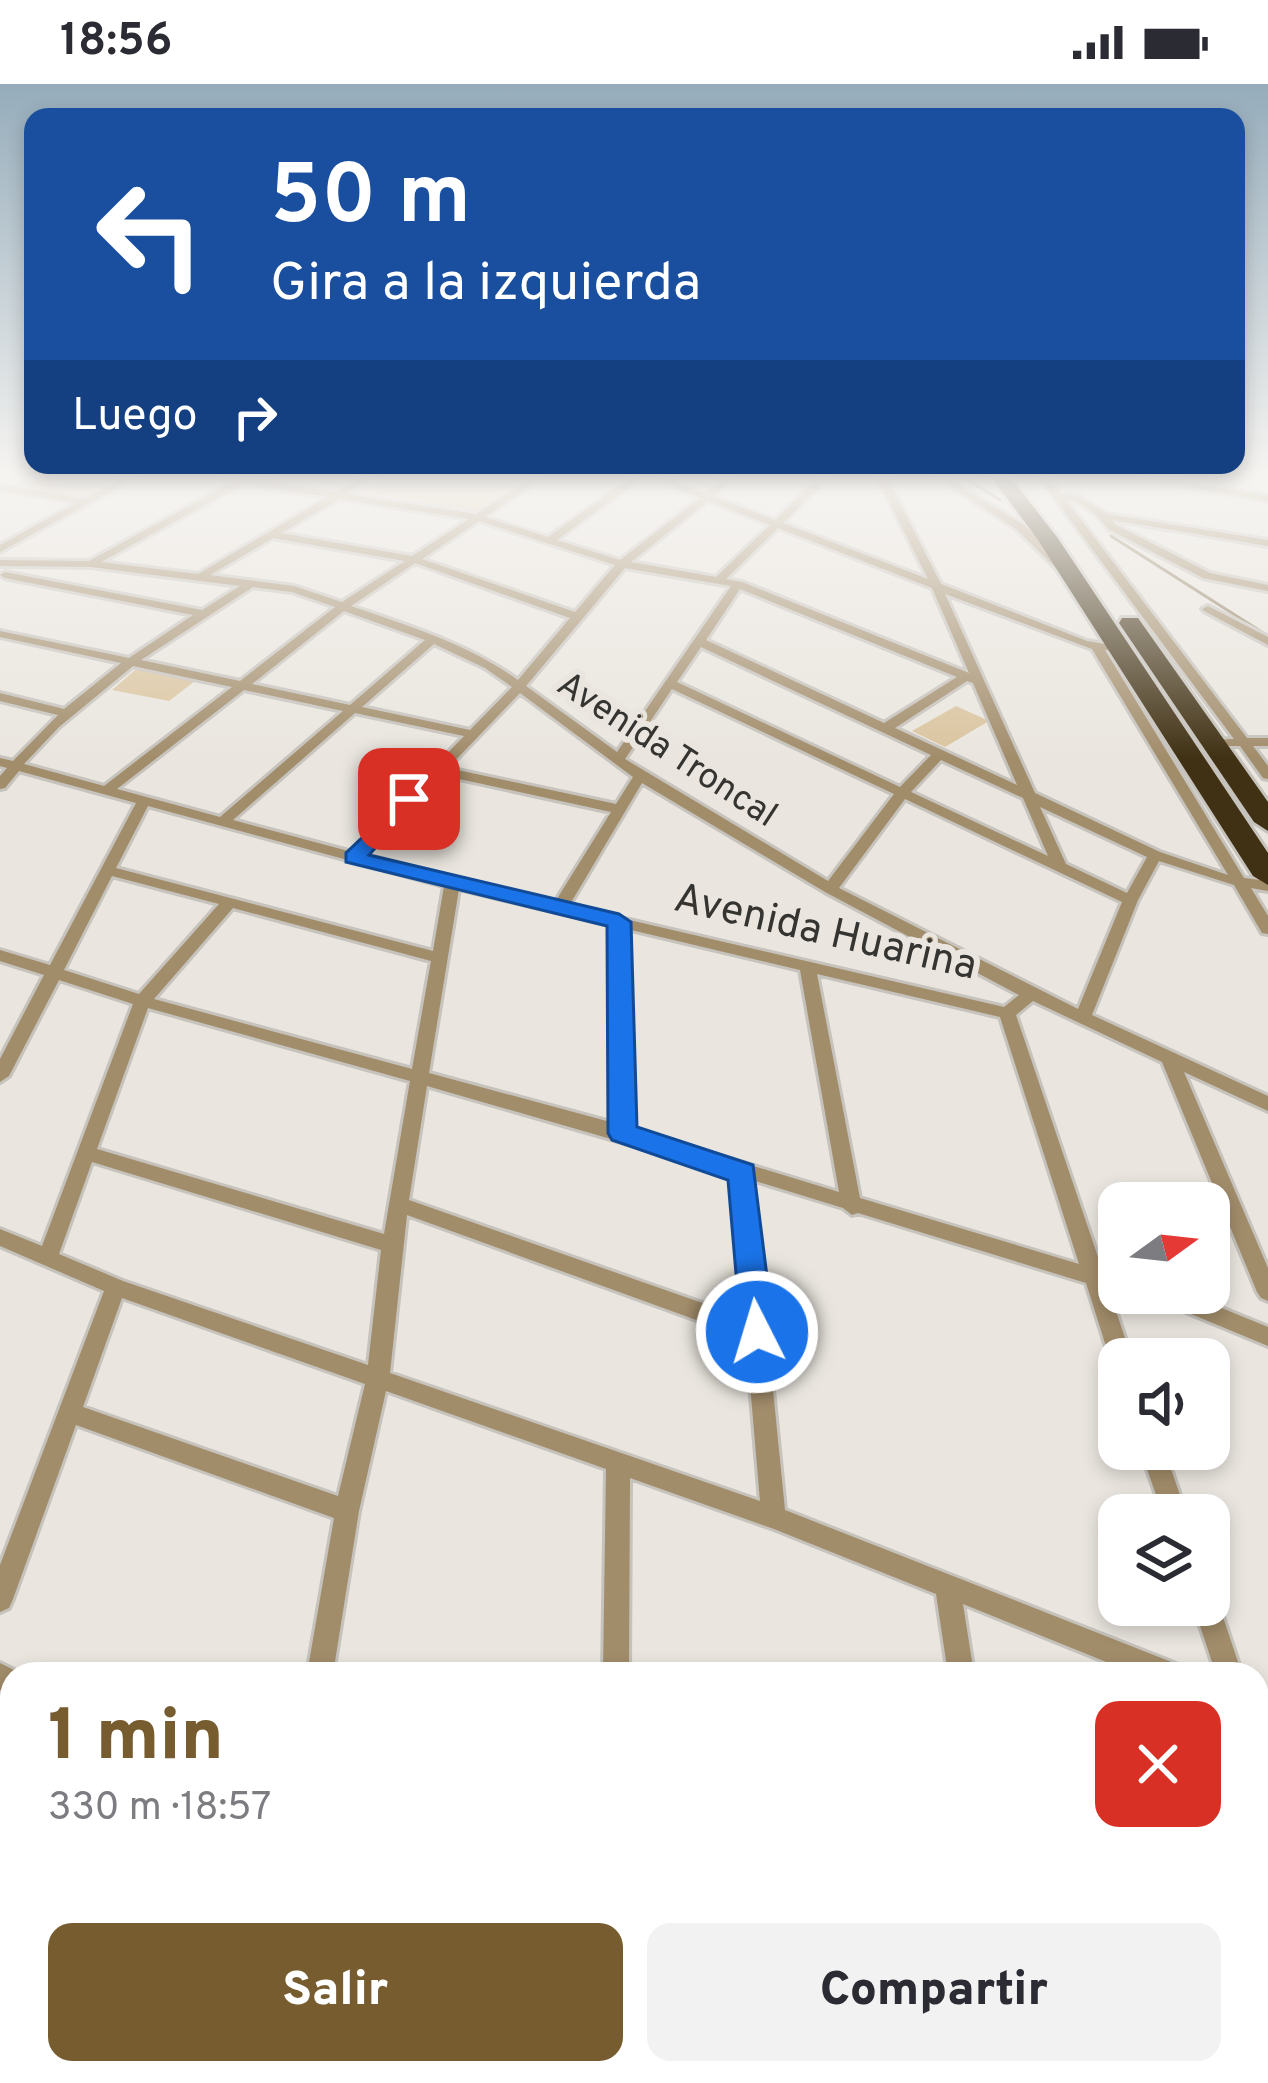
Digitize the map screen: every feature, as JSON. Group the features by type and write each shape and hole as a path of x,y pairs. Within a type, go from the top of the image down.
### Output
{"highway":[{"path":"1068,571 1108,648 1268,876"},
{"path":"1091,571 1268,822"}],"street":[{"name":"Avenida Troncal","path":"159,571 254,582 345,605 489,665 516,690 640,776 830,889 1031,994 1268,1104"},
{"path":"202,576 210,571"},
{"path":"105,792 394,571"},
{"path":"447,571 574,616"},
{"path":"354,858 516,690 614,571"},
{"path":"670,571 738,584 973,678"},
{"path":"720,580 729,571"},
{"path":"897,571 1108,648 1268,929"},
{"path":"929,571 1060,867"},
{"path":"1066,571 1074,579"},
{"path":"1116,571 1268,775"},
{"path":"1198,571 1268,588"},
{"path":"2,572 202,613"},
{"path":"0,785 7,764 134,659 254,582"},
{"path":"618,760 738,584"},
{"path":"1208,609 1268,642"},
{"path":"0,634 471,734"},
{"path":"220,823 433,639"},
{"path":"698,640 1155,855 1268,886"},
{"path":"886,728 973,678"},
{"path":"669,683 1130,900"},
{"path":"0,697 69,713"},
{"path":"1214,743 1268,742"},
{"path":"830,889 903,792 940,753"},
{"name":"Avenida Huarina","path":"7,764 142,804 452,883 1007,1013"},
{"path":"436,770 618,809"},
{"path":"560,908 640,776"},
{"path":"0,1076 142,804"},
{"path":"1084,1015 1130,900 1155,855"},
{"path":"108,870 439,958"},
{"path":"322,1662 347,1510 378,1377 398,1204 452,883"},
{"path":"49,1254 142,1001 230,902"},
{"path":"619,922 622,1133"},
{"path":"0,956 142,1001 622,1133 852,1207 1098,1271"},
{"path":"808,968 852,1207"},
{"path":"1031,994 1007,1013 1114,1338"},
{"path":"1168,1056 1268,1292"},
{"path":"85,1153 392,1246"},
{"path":"742,1173 774,1517"},
{"path":"398,1204 757,1332"},
{"path":"0,1237 49,1254 116,1287 774,1517 1138,1662"},
{"path":"0,1599 116,1287"},
{"path":"1213,1314 1268,1337"},
{"path":"70,1413 347,1510"},
{"path":"616,1662 618,1462"},
{"path":"947,1586 959,1662"},
{"path":"1213,1626 1225,1662"}],"shaded area":[{"path":"141,665 199,678 169,701 112,690"},
{"path":"956,706 989,721 945,747 912,731"}],"waterway":[{"path":"1166,571 1268,636"}],"route":[{"path":"409,799 354,858 619,922 622,1133 742,1173 757,1332"}]}
